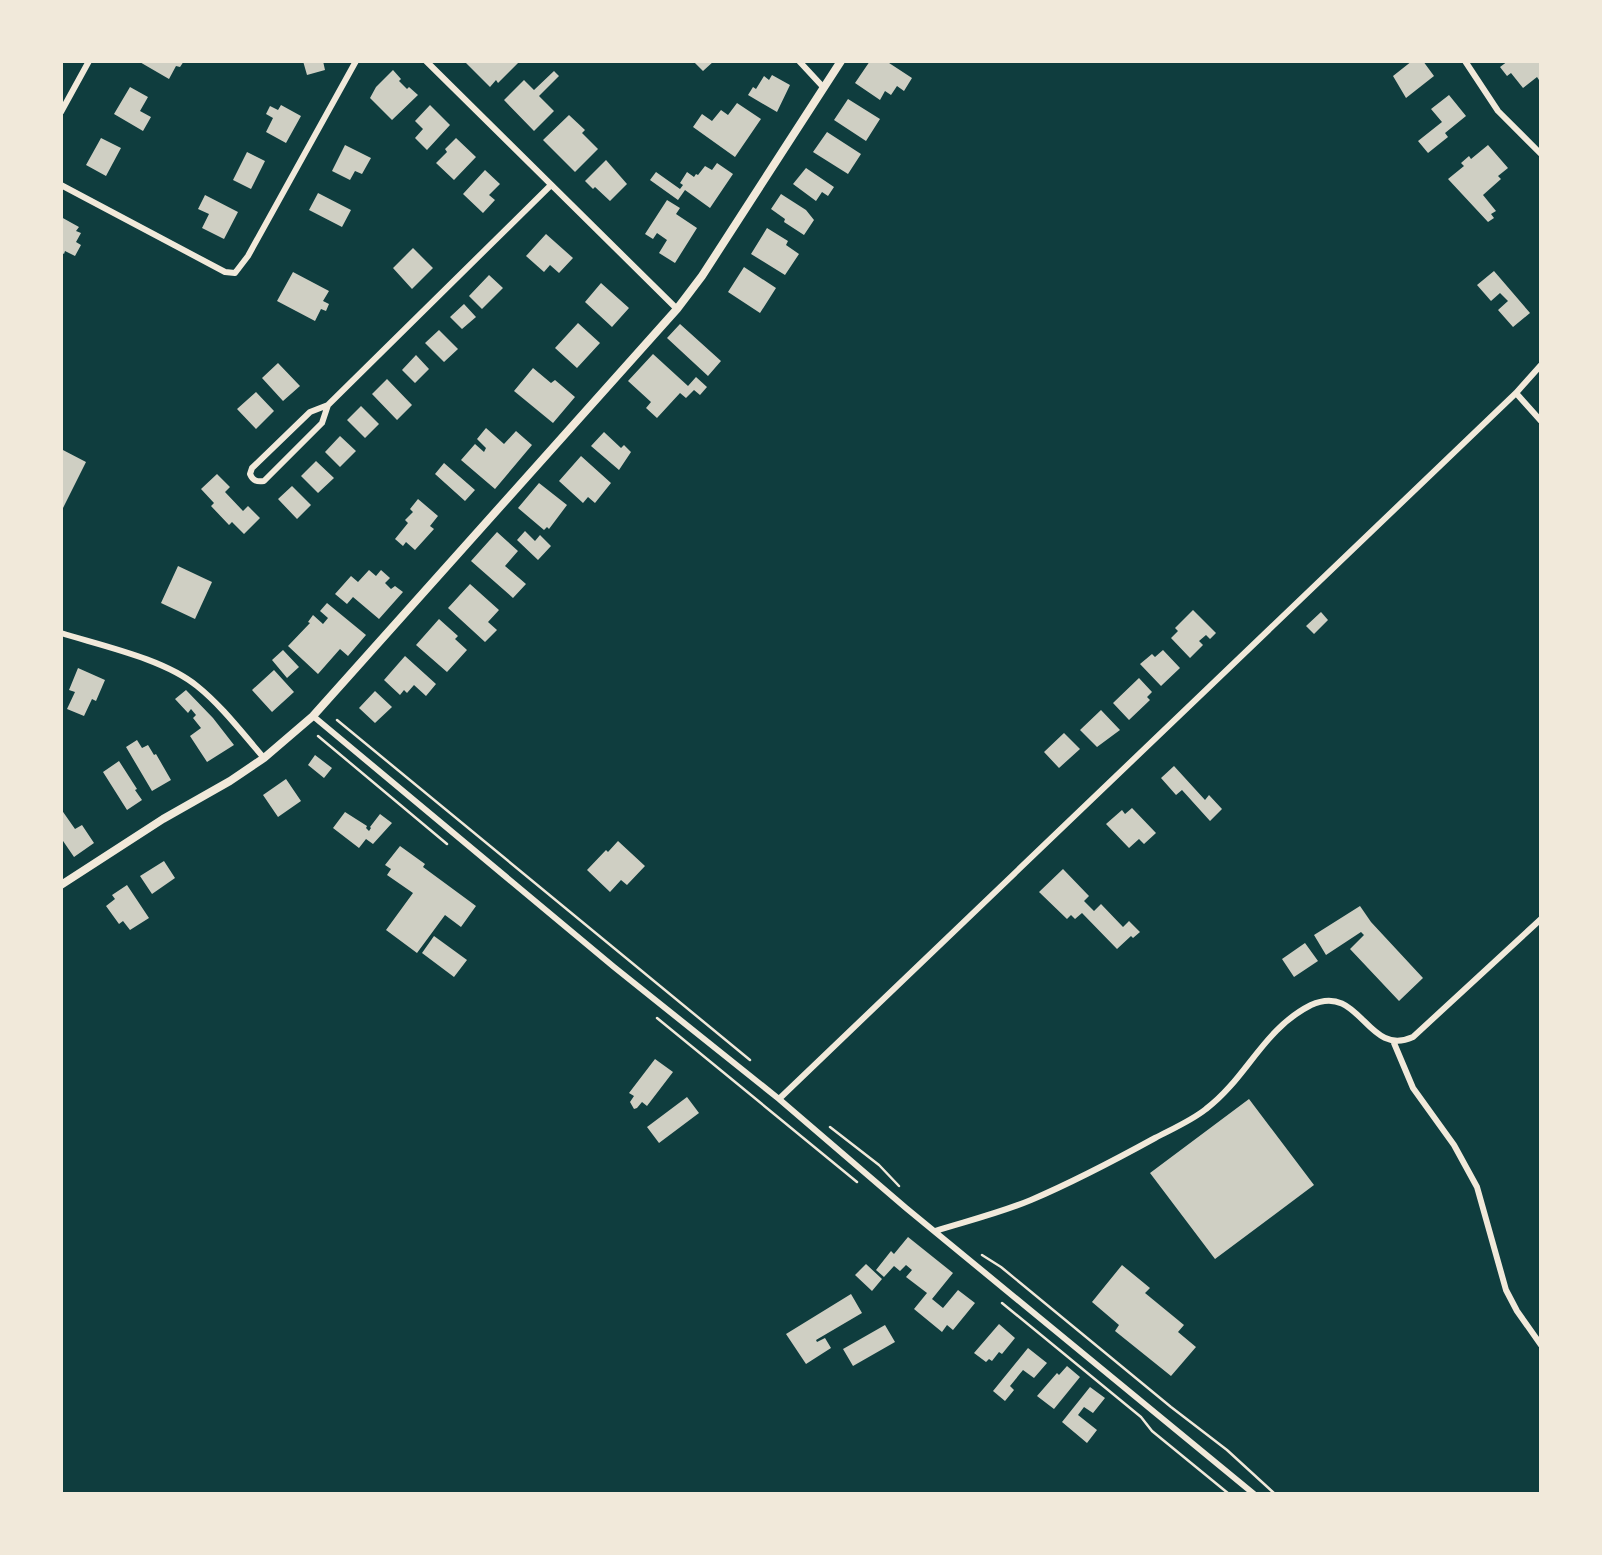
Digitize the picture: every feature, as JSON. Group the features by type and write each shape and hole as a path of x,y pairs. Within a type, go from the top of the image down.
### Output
{"street":[{"path":"61,112 89,61"},
{"path":"61,185 225,272 235,273 248,256 356,61"},
{"path":"426,61 677,309"},
{"path":"799,61 824,88"},
{"path":"61,885 230,781 264,758 313,716 677,309 702,276 841,61"},
{"path":"1465,61 1498,111 1541,154"},
{"path":"328,405 322,423 264,481 253,480 250,474 252,468 310,412 328,405 550,186"},
{"path":"779,1098 1516,393 1541,365"},
{"path":"1516,393 1541,421"},
{"path":"61,633 150,660 197,685 264,758"},
{"path":"313,716 614,967 779,1098 934,1231 1254,1494"},
{"path":"934,1231 984,1217 1031,1199 1100,1167 1205,1110 1232,1084 1268,1037 1290,1018 1315,1004 1329,1001 1351,1007 1386,1041 1394,1043 1413,1037 1541,919"},
{"path":"1394,1043 1413,1088 1454,1145 1476,1187 1506,1290 1541,1345"}],"path":[{"path":"313,716 319,739 449,845"},
{"path":"653,1014 859,1184"},
{"path":"997,1299 1141,1417 1158,1435 1229,1494"}],"building":[{"path":"138,61 184,61 180,67 176,66 169,79"},
{"path":"303,61 323,61 325,70 307,75"},
{"path":"464,61 520,61 498,83 496,80 490,87"},
{"path":"693,61 714,61 703,71"},
{"path":"870,61 886,61 912,78 904,91 897,86 891,95 885,91 880,100 855,83"},
{"path":"1412,61 1423,61 1434,76 1406,98 1393,76"},
{"path":"1508,61 1539,61 1541,83 1537,77 1523,88 1511,73 1507,76 1500,67"},
{"path":"393,70 407,89 409,87 418,95 392,120 370,98 376,87"},
{"path":"554,71 559,76 539,96 554,111 534,131 504,100 524,80 534,90"},
{"path":"772,75 790,85 777,112 748,95 753,87 756,89 764,76 769,80"},
{"path":"130,87 148,97 140,111 151,117 143,131 114,114"},
{"path":"1449,95 1466,116 1445,133 1448,137 1428,153 1418,141 1442,122 1431,109"},
{"path":"848,99 880,119 866,141 834,120"},
{"path":"737,103 761,119 735,157 693,127 702,114 712,121 721,110 728,115"},
{"path":"281,105 301,116 286,143 266,132 273,118 266,114 270,106 278,110"},
{"path":"430,105 450,125 427,150 415,138 423,129 415,121"},
{"path":"569,115 585,130 582,133 598,149 575,172 543,140"},
{"path":"827,132 861,154 848,174 813,152"},
{"path":"101,138 121,148 106,176 86,165"},
{"path":"456,138 476,157 454,180 436,163"},
{"path":"345,145 371,158 362,174 355,171 350,180 332,171"},
{"path":"1488,145 1508,168 1498,176 1501,179 1483,195 1496,211 1491,214 1494,218 1488,222 1448,179 1464,166 1461,163 1469,156 1471,159"},
{"path":"247,152 265,161 251,189 233,180"},
{"path":"606,160 627,184 610,201 585,181"},
{"path":"717,163 733,174 710,208 685,190 678,200 650,180 656,172 680,189 683,185 680,183 687,172 694,177 705,166 712,170"},
{"path":"806,168 834,187 828,196 822,192 816,201 793,184"},
{"path":"485,170 500,184 489,195 495,200 483,213 463,194"},
{"path":"318,193 351,210 342,227 309,210"},
{"path":"781,194 806,210 814,220 804,235 784,222 785,219 771,209"},
{"path":"205,195 238,212 224,239 202,228 209,214 198,209"},
{"path":"667,200 680,208 676,214 697,228 675,263 659,253 667,240 657,233 653,239 645,234"},
{"path":"61,217 79,227 76,231 81,233 76,242 81,245 75,256 61,252"},
{"path":"767,228 788,241 786,245 799,254 785,275 751,254"},
{"path":"546,234 573,258 559,273 550,265 544,272 526,256"},
{"path":"413,248 433,268 412,289 393,268"},
{"path":"744,267 776,288 760,313 728,292"},
{"path":"1494,271 1530,313 1513,327 1498,310 1508,301 1500,293 1491,301 1477,285"},
{"path":"293,272 329,291 323,301 329,304 326,311 321,309 315,321 277,301"},
{"path":"489,275 503,288 482,309 469,296"},
{"path":"601,283 629,308 612,327 585,302"},
{"path":"464,304 476,317 462,329 450,317"},
{"path":"578,323 600,343 577,368 555,348"},
{"path":"680,324 721,361 708,376 667,338"},
{"path":"439,330 458,349 444,362 425,343"},
{"path":"653,354 688,386 696,377 707,387 700,395 694,390 686,398 680,393 657,418 646,408 651,402 628,381"},
{"path":"416,355 429,369 415,383 402,370"},
{"path":"278,363 300,386 283,401 262,378"},
{"path":"533,368 551,383 555,380 575,397 553,423 514,391"},
{"path":"387,379 412,405 397,420 372,394"},
{"path":"256,392 274,411 256,429 237,409"},
{"path":"361,406 379,424 365,438 347,420"},
{"path":"486,428 504,444 516,431 532,445 495,489 461,460 475,444 484,452 486,448 477,439"},
{"path":"604,432 621,448 624,445 631,452 619,470 591,446"},
{"path":"340,436 356,451 340,467 325,452"},
{"path":"61,449 86,462 61,512"},
{"path":"581,456 611,483 595,503 588,497 583,503 559,481"},
{"path":"316,461 334,478 318,493 301,476"},
{"path":"444,463 475,490 465,501 435,474"},
{"path":"217,474 230,487 225,492 243,511 248,506 260,518 244,534 232,522 229,525 211,506 214,503 201,489"},
{"path":"539,483 567,505 549,529 547,527 544,530 518,508"},
{"path":"292,486 311,505 297,519 278,499"},
{"path":"418,499 438,516 430,526 434,529 415,550 406,542 403,546 395,539 408,523 405,520 413,512 410,509"},
{"path":"525,531 535,541 540,535 551,546 538,560 517,540"},
{"path":"497,532 518,551 505,566 526,584 513,598 471,561"},
{"path":"178,566 212,582 195,619 161,603"},
{"path":"369,570 376,576 381,570 390,578 385,583 391,589 395,586 403,592 379,619 353,597 347,604 335,594 351,576 358,582"},
{"path":"470,584 499,610 488,622 497,630 485,642 448,608"},
{"path":"327,603 366,635 348,656 340,649 318,674 288,646 310,623 308,622 313,615 323,624 328,618 320,611"},
{"path":"1193,610 1216,633 1210,639 1206,635 1199,641 1203,645 1190,658 1171,638 1178,631 1175,628"},
{"path":"1321,612 1328,620 1314,634 1306,626"},
{"path":"439,619 458,636 455,639 467,650 447,672 416,645"},
{"path":"283,650 299,667 287,678 272,660"},
{"path":"1163,650 1180,668 1161,686 1140,664 1152,654 1155,657"},
{"path":"405,656 436,684 426,696 414,685 407,693 404,690 400,695 384,680"},
{"path":"78,668 105,680 96,701 92,699 84,716 67,709 75,692 69,690"},
{"path":"274,670 294,692 272,712 252,690"},
{"path":"1139,678 1152,692 1147,697 1150,700 1129,720 1113,703"},
{"path":"186,690 234,745 207,762 190,736 201,728 193,718 196,715 191,709 188,713 175,699"},
{"path":"375,691 392,707 375,723 359,708"},
{"path":"1101,710 1120,730 1097,747 1080,730"},
{"path":"1064,733 1080,749 1059,768 1044,752"},
{"path":"137,740 142,748 148,745 154,755 156,754 171,780 152,791 126,747"},
{"path":"315,755 332,768 324,778 308,765"},
{"path":"119,761 142,800 127,810 103,772"},
{"path":"1174,766 1205,800 1209,795 1222,809 1210,821 1182,790 1176,795 1161,778"},
{"path":"286,779 301,801 278,817 263,795"},
{"path":"1132,808 1156,833 1144,844 1139,839 1129,848 1106,824 1122,810 1125,814"},
{"path":"61,809 75,829 82,825 94,843 74,857 61,838"},
{"path":"345,812 367,826 369,831 380,814 392,823 373,844 366,839 359,848 333,828"},
{"path":"618,841 645,866 627,885 621,880 610,892 587,870"},
{"path":"400,846 425,864 423,867 476,906 461,927 445,915 417,953 386,930 413,893 387,875 391,869 385,865"},
{"path":"164,861 175,878 152,894 140,876"},
{"path":"1063,869 1089,896 1084,901 1094,911 1101,904 1123,927 1129,921 1140,932 1133,938 1131,936 1117,949 1082,913 1075,919 1071,915 1067,919 1039,892"},
{"path":"127,885 149,918 130,930 123,921 119,924 106,906 115,899 112,895"},
{"path":"1360,906 1371,922 1423,978 1399,1001 1350,949 1364,935 1361,932 1326,955 1314,935"},
{"path":"434,936 467,960 454,977 422,953"},
{"path":"1305,943 1318,961 1294,977 1282,959"},
{"path":"655,1059 673,1072 647,1106 642,1102 634,1109 630,1102 634,1096 629,1093"},
{"path":"687,1097 699,1113 659,1143 647,1127"},
{"path":"1249,1099 1314,1185 1215,1259 1150,1173"},
{"path":"908,1237 953,1273 932,1299 943,1308 958,1290 975,1303 953,1330 947,1325 942,1332 914,1309 927,1293 906,1277 912,1270 906,1265 900,1271 894,1266 884,1277 876,1270 891,1251 894,1254"},
{"path":"866,1264 882,1279 872,1291 855,1275"},
{"path":"1122,1265 1150,1288 1145,1293 1184,1325 1178,1332 1196,1347 1171,1376 1115,1331 1119,1325 1092,1302"},
{"path":"851,1294 862,1313 816,1340 817,1342 825,1338 831,1348 806,1364 786,1334"},
{"path":"999,1324 1015,1338 1002,1354 999,1352 992,1361 989,1359 986,1362 974,1353"},
{"path":"885,1325 895,1342 853,1366 843,1349"},
{"path":"1028,1348 1047,1363 1034,1378 1023,1370 1010,1386 1014,1390 1005,1401 993,1391"},
{"path":"1067,1366 1080,1377 1054,1409 1037,1396 1057,1373 1059,1375"},
{"path":"1090,1387 1105,1398 1093,1413 1084,1407 1078,1415 1097,1430 1087,1443 1062,1422"}]}
